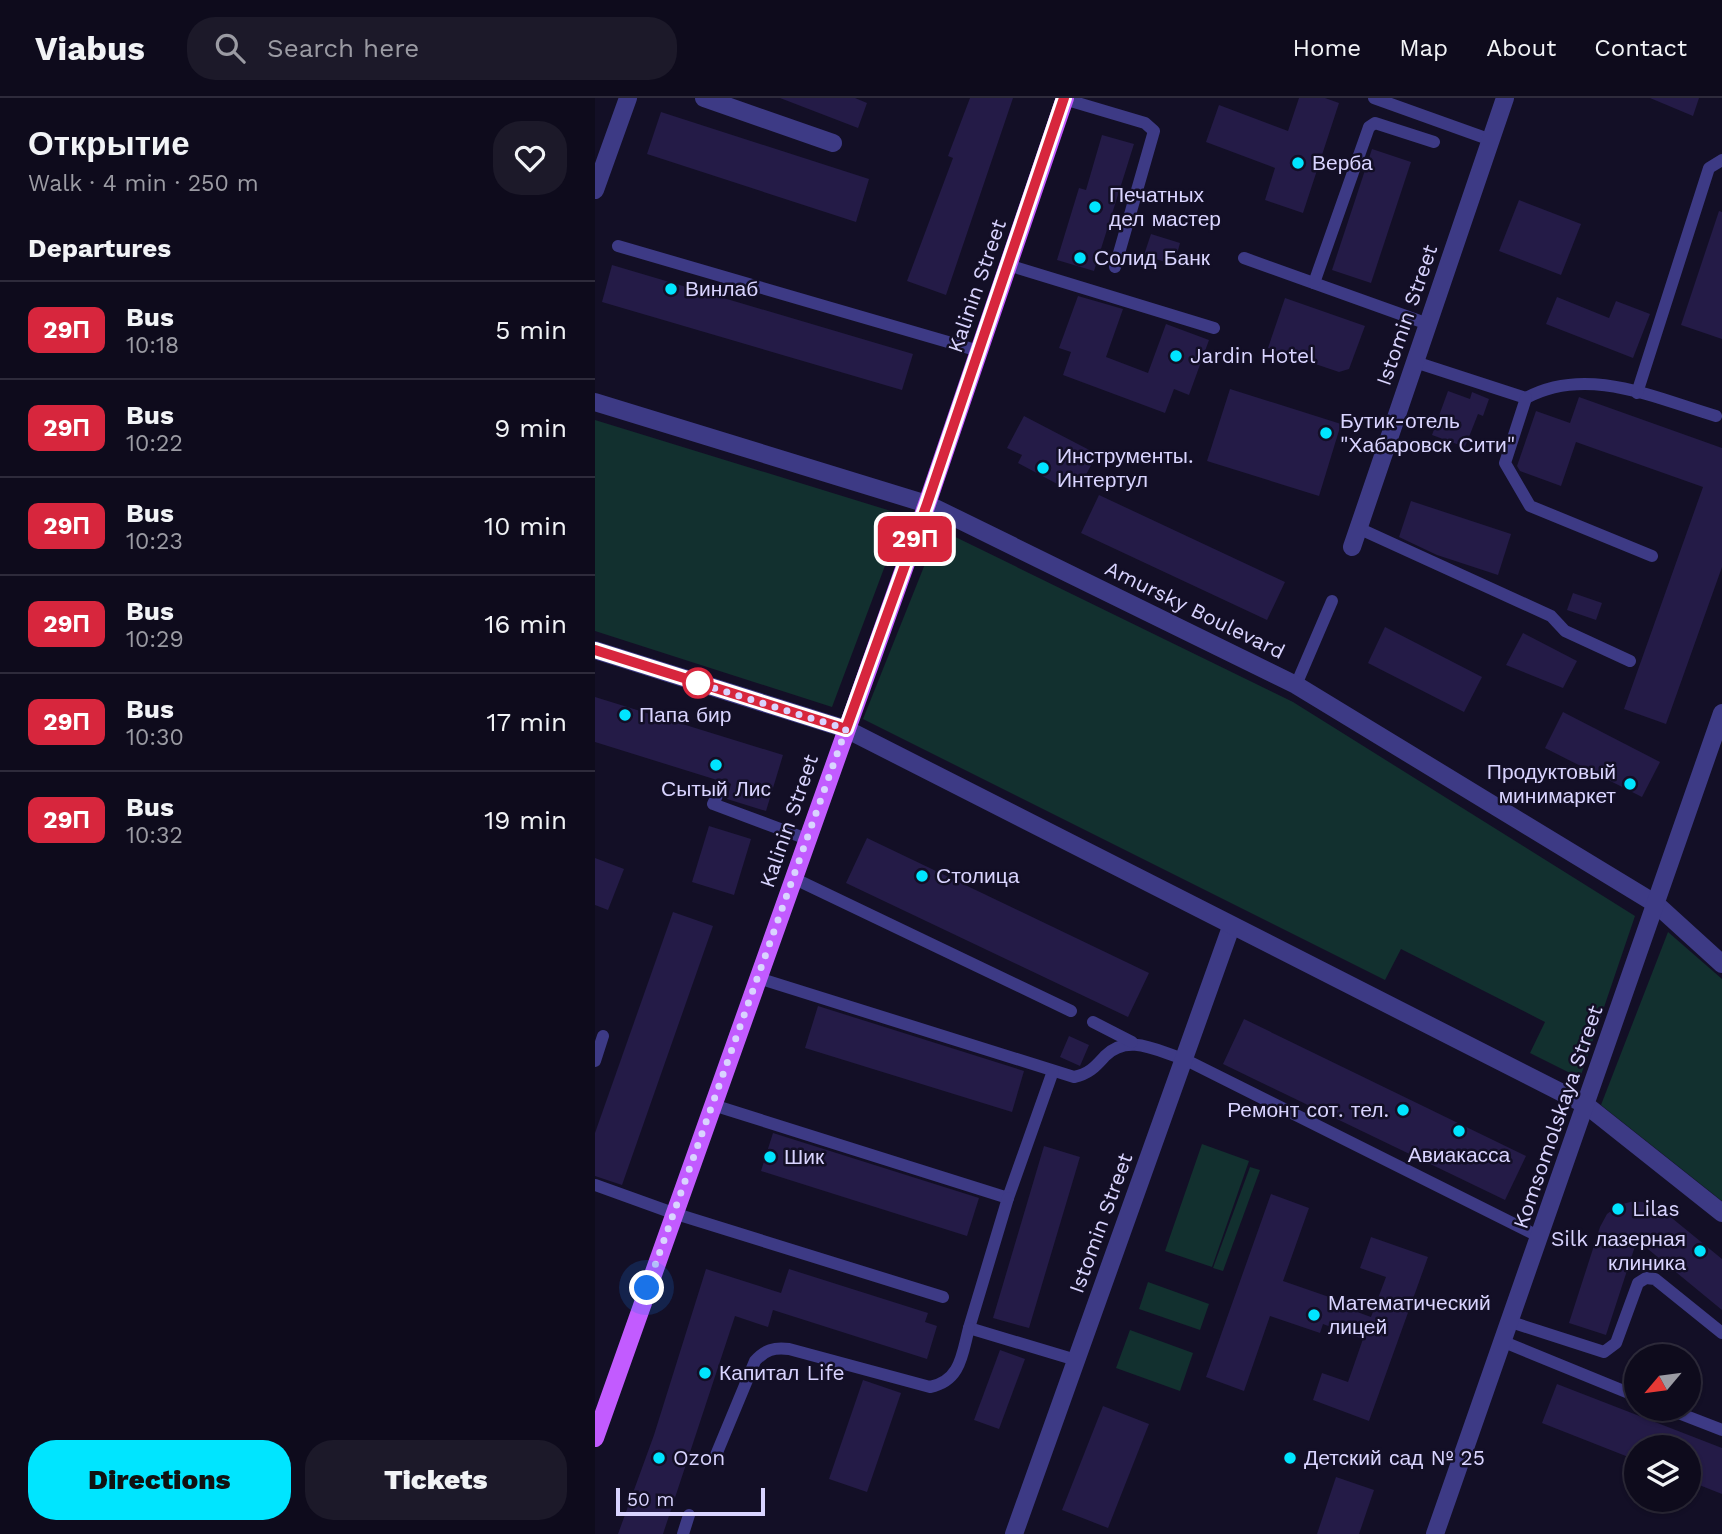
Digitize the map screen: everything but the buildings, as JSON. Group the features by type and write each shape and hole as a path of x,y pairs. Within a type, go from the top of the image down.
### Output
{"main road":[{"name":"Kalinin Street","path":"595,1438 927,504 1064,99"}],"street":[{"path":"595,190 628,98"},
{"path":"704,98 833,143"},
{"name":"Istomin Street","path":"1352,547 1505,98"},
{"name":"Amursky Boulevard","path":"595,402 927,504 1296,685 1656,904 1722,964"},
{"path":"595,650 846,729 1231,927 1586,1105 1722,1213"},
{"name":"Komsomolskaya Street","path":"1435,1534 1722,713"},
{"name":"Istomin Street","path":"1014,1534 1231,927"}],"lane":[{"path":"1374,98 1491,140"},
{"path":"1064,99 1145,122 1154,131 1115,267"},
{"path":"1314,283 1369,127 1375,123 1434,142"},
{"path":"1637,393 1709,167 1722,160"},
{"path":"618,246 979,351"},
{"path":"1244,258 1428,324"},
{"path":"1008,265 1214,328"},
{"path":"1415,362 1526,398"},
{"path":"1652,556 1530,506 1505,463 1526,398 1546,387 1579,383 1610,385 1716,416"},
{"path":"1359,528 1552,616 1565,631 1630,661"},
{"path":"1296,685 1332,601"},
{"path":"721,788 713,804 807,839"},
{"path":"793,878 1072,1011"},
{"path":"758,978 1074,1077 1087,1074 1112,1050 1132,1042"},
{"path":"1093,1022 1132,1042 1184,1059 1540,1237"},
{"path":"595,1061 603,1036"},
{"path":"716,1455 755,1361 763,1353 776,1347 930,1387 949,1380 959,1368 1008,1198 1053,1070"},
{"path":"713,1105 1008,1198"},
{"path":"595,1185 673,1213 943,1297"},
{"path":"1511,1322 1604,1352 1616,1343 1638,1283 1646,1278 1655,1279 1722,1333"},
{"path":"969,1328 1076,1360"},
{"path":"1504,1342 1624,1391"},
{"path":"1699,1421 1722,1430"},
{"path":"683,1534 689,1515"}],"green space":[{"path":"595,420 904,515 832,707 595,631"},
{"path":"939,529 1293,702 1635,916 1580,1078 1530,1053 1545,1022 1401,949 1385,980 863,719"},
{"path":"1668,932 1722,979 1722,1201 1601,1105"},
{"path":"1202,1144 1249,1161 1212,1267 1165,1251"},
{"path":"1250,1167 1260,1170 1223,1271 1213,1268"},
{"path":"1148,1282 1209,1304 1200,1330 1139,1309"},
{"path":"1130,1330 1193,1353 1180,1391 1116,1368"}],"bus line":[{"name":"29П","path":"595,650 846,729 927,504 1064,98"}],"place":[{"name":"Верба","path":"1298,163"},
{"name":"Печатных дел мастер","path":"1095,207"},
{"name":"Солид Банк","path":"1080,258"},
{"name":"Винлаб","path":"671,289"},
{"name":"Jardin Hotel","path":"1176,356"},
{"name":"Бутик-отель \"Хабаровск Сити\"","path":"1326,433"},
{"name":"Инструменты. Интертул","path":"1043,468"},
{"name":"Папа бир","path":"625,715"},
{"name":"Сытый Лис","path":"716,765"},
{"name":"Продуктовый минимаркет","path":"1630,784"},
{"name":"Столица","path":"922,876"},
{"name":"Ремонт сот. тел.","path":"1403,1110"},
{"name":"Авиакасса","path":"1459,1131"},
{"name":"Шик","path":"770,1157"},
{"name":"Lilas","path":"1618,1209"},
{"name":"Silk лазерная клиника","path":"1700,1251"},
{"name":"Математический лицей","path":"1314,1315"},
{"name":"Капитал Life","path":"705,1373"},
{"name":"Ozon","path":"659,1458"},
{"name":"Детский сад № 25","path":"1290,1458"}],"route":[{"path":"647,1288 846,729 696,682 698,683"}]}
